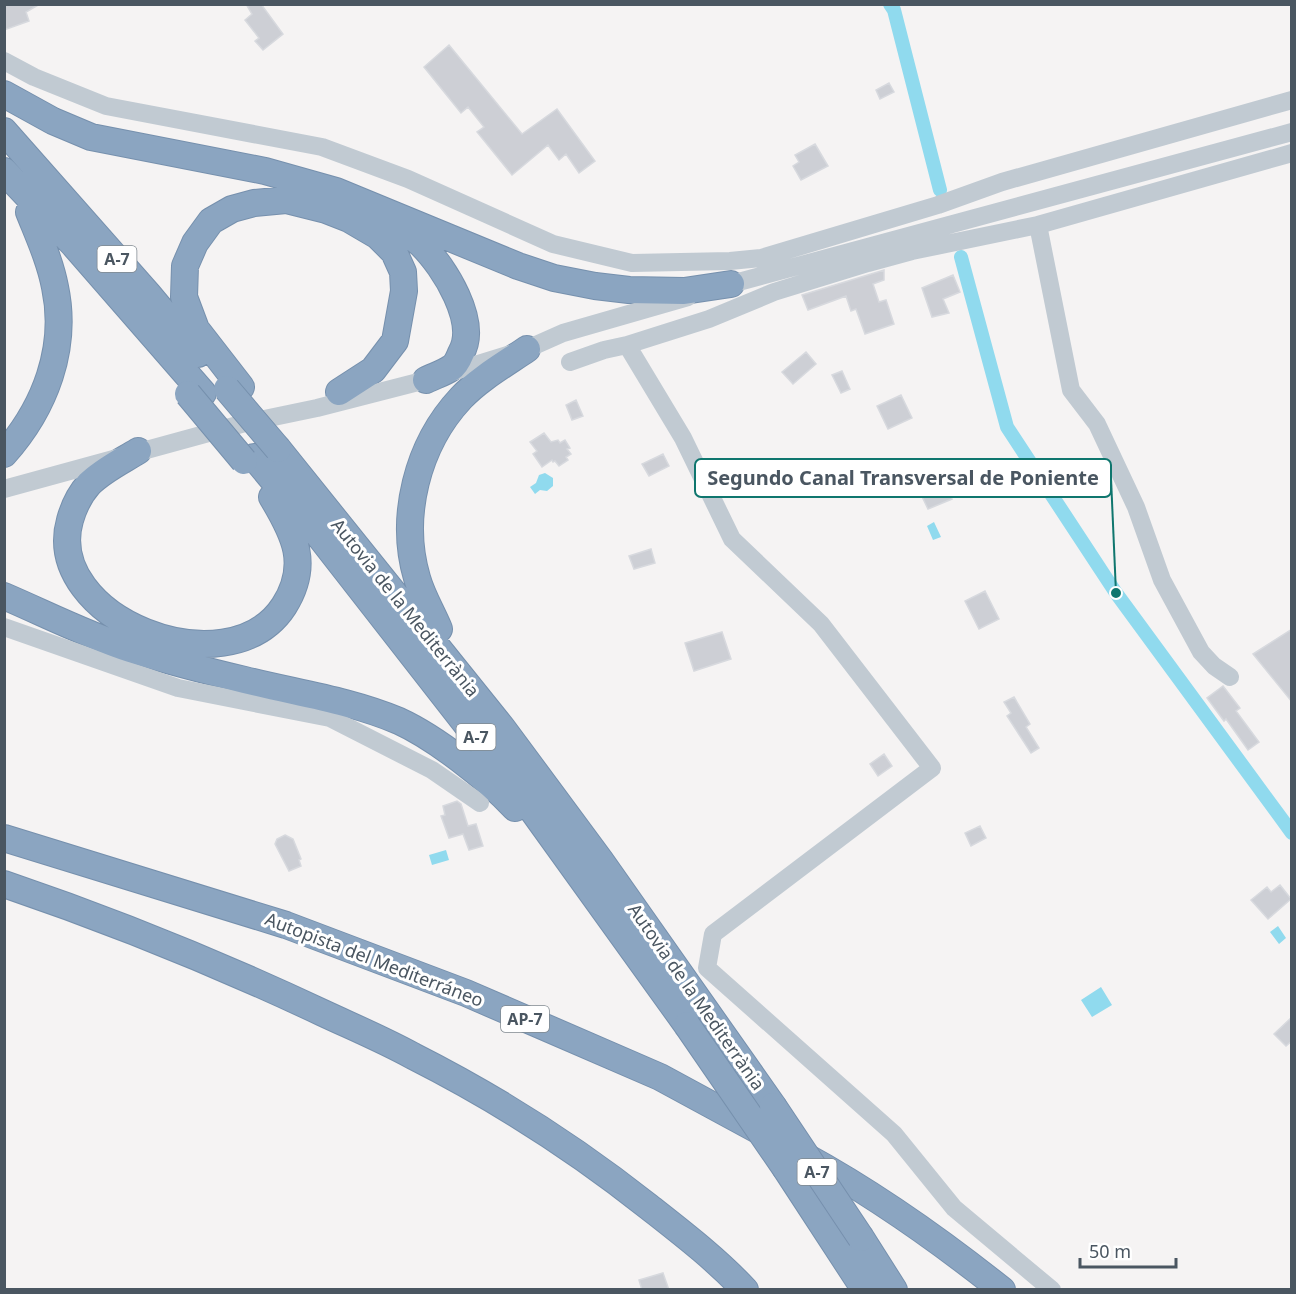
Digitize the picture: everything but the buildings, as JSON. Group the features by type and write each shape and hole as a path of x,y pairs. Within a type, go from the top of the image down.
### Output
{"highway":[{"path":"4,94 53,121 91,136 265,171 336,191 518,266 554,278 628,290 684,291 731,284"},
{"name":"Autovia de la Mediterrània","path":"4,131 148,294 215,391"},
{"name":"Autovia de la Mediterrània","path":"4,171 215,391 503,729 600,860 772,1106 894,1290"},
{"path":"4,176 29,212 215,391 266,453 439,629 489,697 503,729"},
{"path":"215,391 184,297 185,266 195,243 211,221 232,210 254,203 286,200 326,210 349,219 378,236 394,252 403,272 404,291 395,341 373,370 339,392"},
{"path":"371,205 422,245 442,270 466,321 465,347 453,367 426,380"},
{"path":"4,454 30,420 41,400 51,375 58,345 58,307 55,288 49,262 29,212"},
{"path":"439,629 418,580 412,554 411,516 415,485 425,453 441,423 461,397 527,349"},
{"path":"138,451 105,471 90,484 75,503 67,530 67,548 72,567 81,582 99,602 123,621 147,634 172,641 211,644 244,639 265,627 278,615 297,581 299,562 297,549 291,531 267,488 266,453"},
{"name":"Autovia de la Mediterrània","path":"266,453 317,533 520,793 610,917 786,1169 866,1290"},
{"path":"4,596 130,649 245,681 347,704 400,722 437,744 495,787 586,900 610,917"},
{"name":"Autopista del Mediterráneo","path":"4,838 286,925 466,993 660,1077 849,1180 919,1226 1002,1290"},
{"path":"4,884 72,907 178,948 413,1056 521,1117 600,1168 674,1226 745,1290"}],"street":[{"path":"4,62 34,77 106,106 322,147 408,179 553,244 632,263 730,261 771,255 938,205 1002,182 1292,100"},
{"path":"4,489 245,423 317,408 426,380 527,349 563,333 731,284 1292,132"},
{"path":"570,362 709,319 774,292 868,263 912,251 1038,225 1292,153"},
{"path":"1038,225 1071,390 1097,424 1136,507 1162,580 1201,652 1214,666 1230,677"},
{"path":"245,423 339,392 458,358 536,337 563,333"},
{"path":"627,345 683,438 732,539 821,624 932,768 713,934 707,968 894,1134 954,1209 1052,1290"},
{"path":"4,627 178,688 330,718 432,770 480,803"}],"water":[{"path":"545,473 553,478 553,486 547,491 540,490 535,494 530,487 536,483 539,475"},
{"path":"934,522 941,537 933,540 927,526"},
{"path":"446,850 449,860 432,865 429,855"},
{"path":"1278,926 1286,938 1279,944 1270,932"},
{"path":"1101,987 1112,1005 1092,1017 1081,1000"}],"waterway":[{"path":"890,4 894,10 940,190"},
{"path":"961,257 1007,427 1116,593 1292,833"}],"place":[{"name":"Segundo Canal Transversal de Poniente","path":"1116,593"}]}
